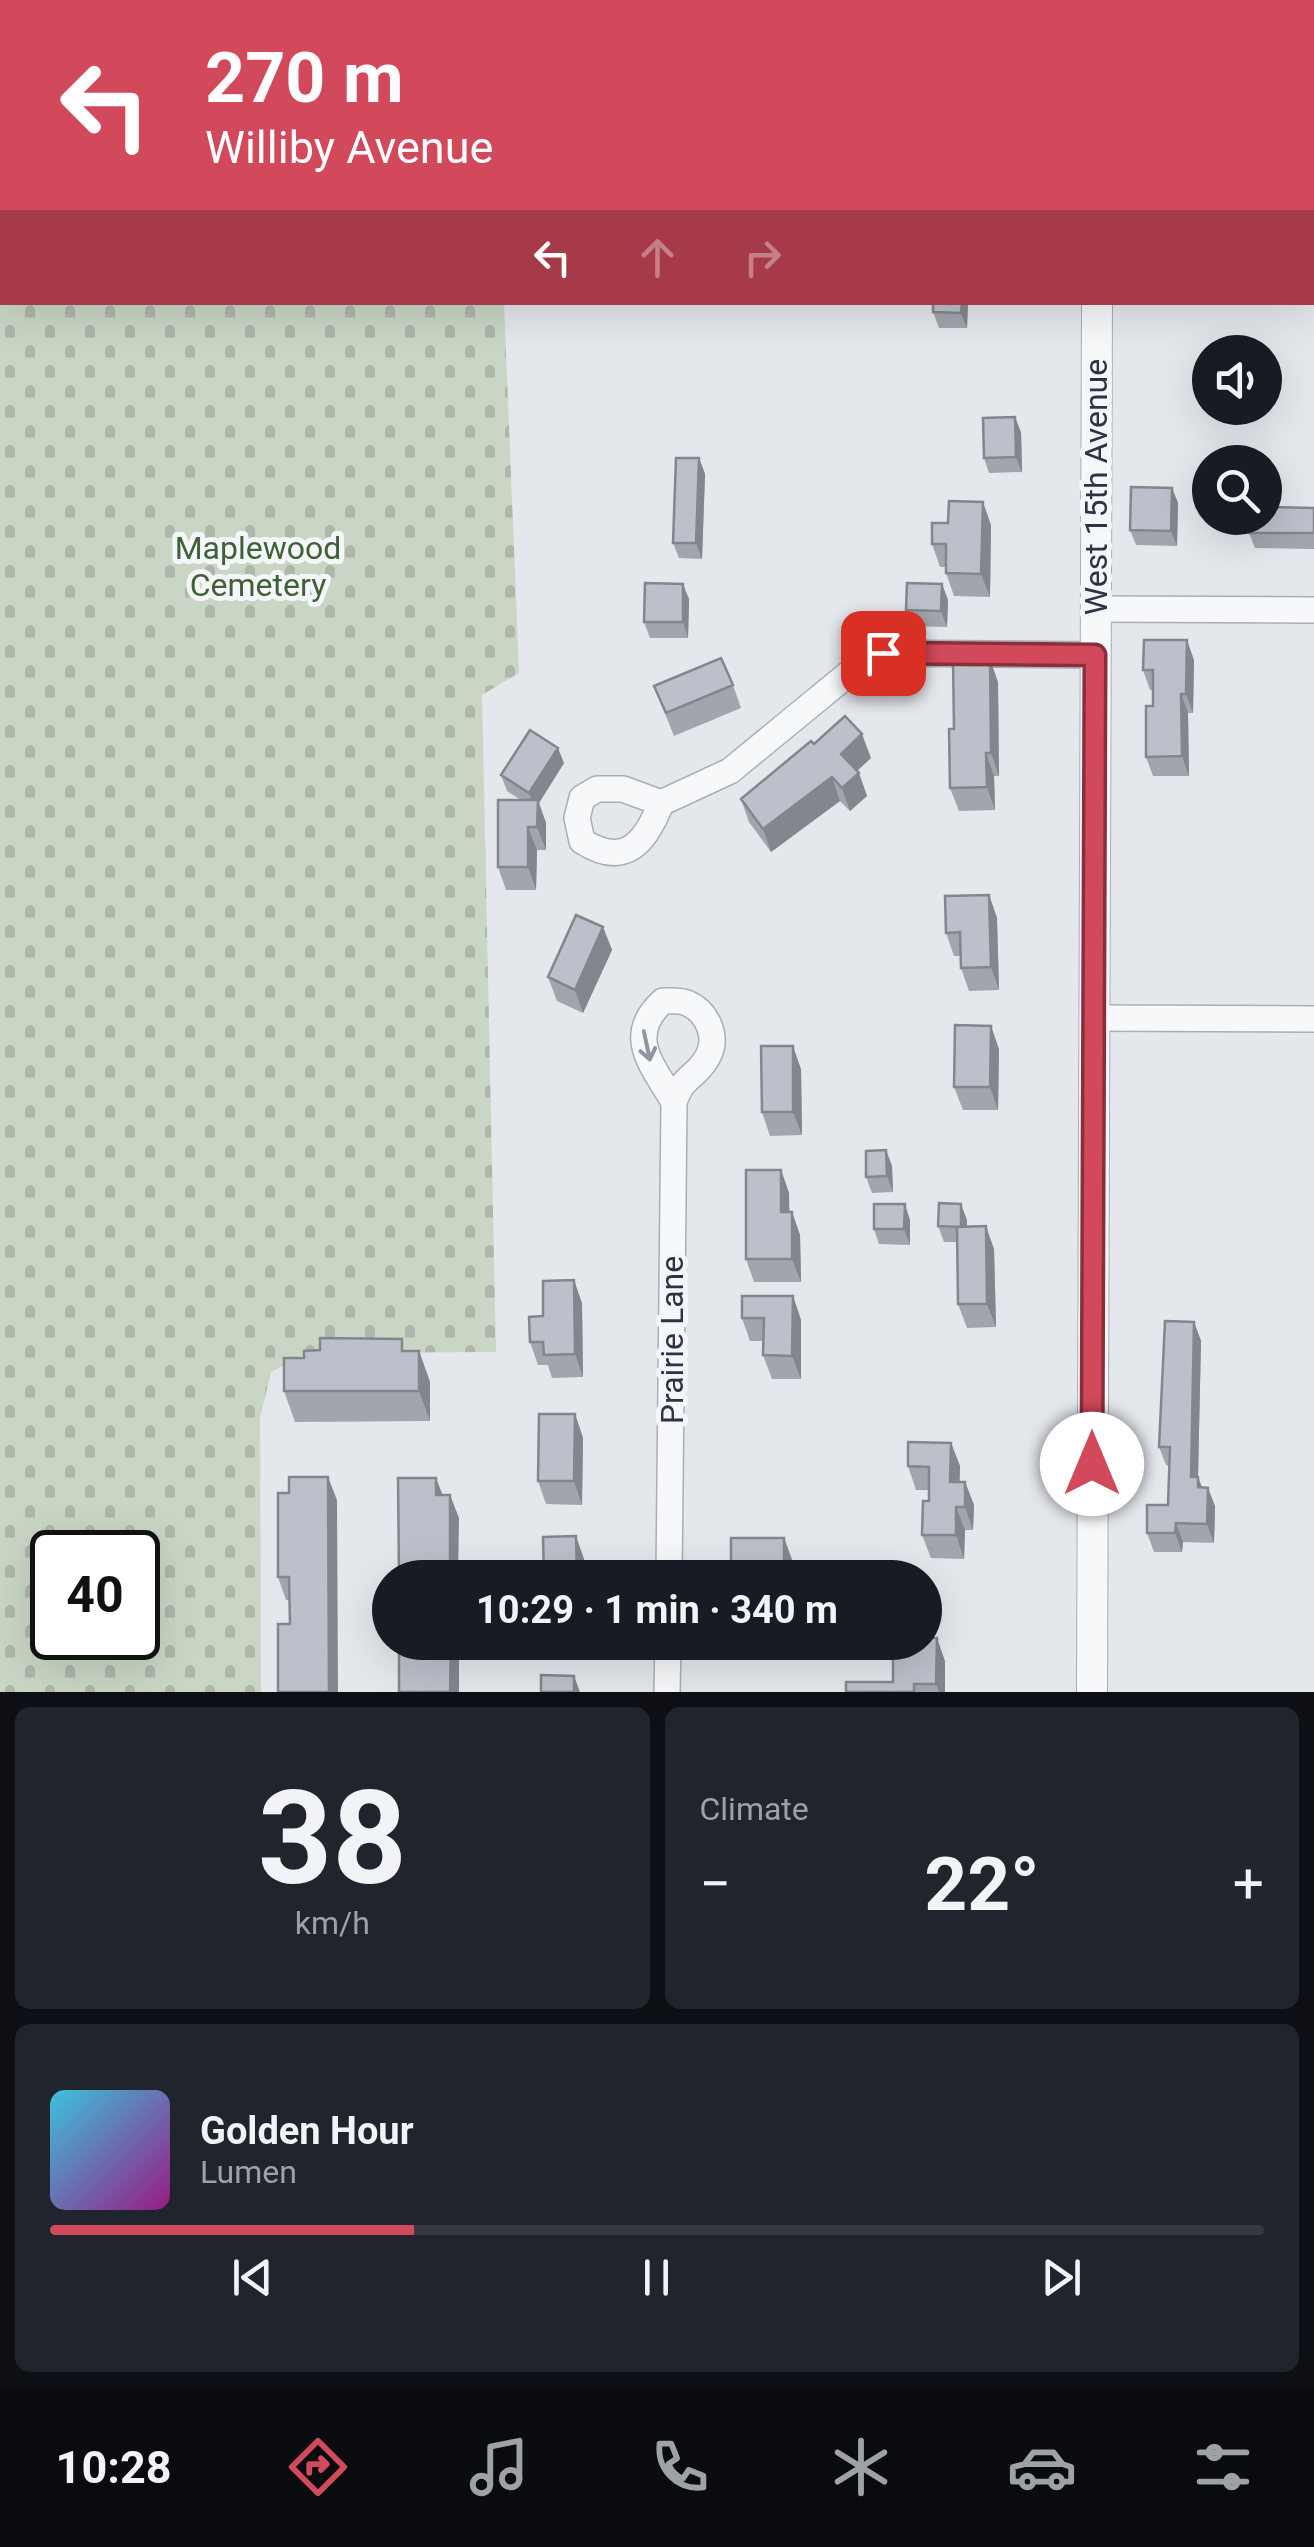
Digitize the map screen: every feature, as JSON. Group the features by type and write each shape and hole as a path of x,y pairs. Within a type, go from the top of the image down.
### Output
{"street":[{"name":"West 15th Avenue","path":"1092,1692 1098,305"},
{"path":"1096,609 1314,610"},
{"path":"661,803 730,771 847,675 883,653 1095,655"},
{"path":"1093,1018 1314,1020"},
{"name":"Prairie Lane","path":"669,1560 674,1102"},
{"path":"668,1660 668,1692"}],"green space":[{"name":"Maplewood Cemetery","path":"0,305 504,305 519,673 482,695 496,1352 307,1353 271,1372 260,1418 261,1692 0,1692"}],"building":[{"path":"933,305 962,305 961,313 933,312"},
{"path":"1015,417 1016,457 984,458 983,418"},
{"path":"676,458 699,458 696,543 673,543"},
{"path":"1131,487 1172,488 1171,531 1130,530"},
{"path":"949,501 983,502 981,574 946,573 946,544 932,544 932,523 948,523"},
{"path":"1282,507 1314,508 1314,533 1282,533"},
{"path":"645,583 683,584 683,622 644,622"},
{"path":"907,583 942,584 941,611 906,610"},
{"path":"1144,640 1187,640 1186,694 1181,694 1182,756 1146,757 1146,706 1153,706 1153,670 1143,670"},
{"path":"721,658 733,685 666,713 654,686"},
{"path":"990,659 991,753 986,753 987,787 950,788 953,660"},
{"path":"845,716 862,734 841,754 859,773 842,788 832,777 763,829 741,799"},
{"path":"530,730 558,748 529,793 501,775"},
{"path":"498,800 538,800 537,827 528,827 528,867 498,867"},
{"path":"989,895 991,967 961,968 960,932 946,933 945,896"},
{"path":"576,915 603,927 575,990 548,977"},
{"path":"955,1025 991,1026 990,1087 954,1087"},
{"path":"761,1046 793,1046 793,1112 762,1112"},
{"path":"886,1150 887,1176 866,1177 866,1151"},
{"path":"746,1170 781,1170 781,1212 792,1212 792,1259 746,1259"},
{"path":"939,1203 961,1204 961,1227 938,1226"},
{"path":"874,1204 905,1204 904,1229 874,1229"},
{"path":"986,1226 987,1304 958,1304 957,1227"},
{"path":"574,1280 575,1354 544,1355 543,1342 530,1342 529,1317 543,1316 543,1281"},
{"path":"742,1296 793,1296 792,1356 763,1355 764,1318 742,1318"},
{"path":"1165,1321 1194,1322 1191,1477 1198,1477 1198,1487 1208,1488 1207,1524 1176,1523 1175,1533 1147,1533 1147,1505 1168,1505 1170,1447 1159,1447"},
{"path":"320,1338 402,1339 402,1351 419,1351 419,1391 284,1391 284,1358 304,1358 304,1351 320,1350"},
{"path":"539,1414 575,1414 574,1481 538,1481"},
{"path":"908,1442 951,1443 950,1482 965,1482 965,1507 956,1507 956,1535 922,1535 923,1501 929,1501 929,1467 908,1466"},
{"path":"289,1477 328,1477 329,1692 278,1692 278,1624 290,1624 289,1577 278,1577 278,1493 289,1493"},
{"path":"398,1478 436,1478 436,1495 450,1495 450,1560 399,1560"},
{"path":"576,1536 577,1560 544,1560 543,1537"},
{"path":"731,1538 784,1538 784,1560 731,1560"},
{"path":"399,1660 451,1660 450,1692 399,1692"},
{"path":"893,1660 937,1660 936,1684 914,1684 914,1692 846,1692 846,1682 893,1682"},
{"path":"541,1675 574,1676 574,1692 541,1692"}],"route":[{"path":"883,653 1095,655 1092,1464"}]}
